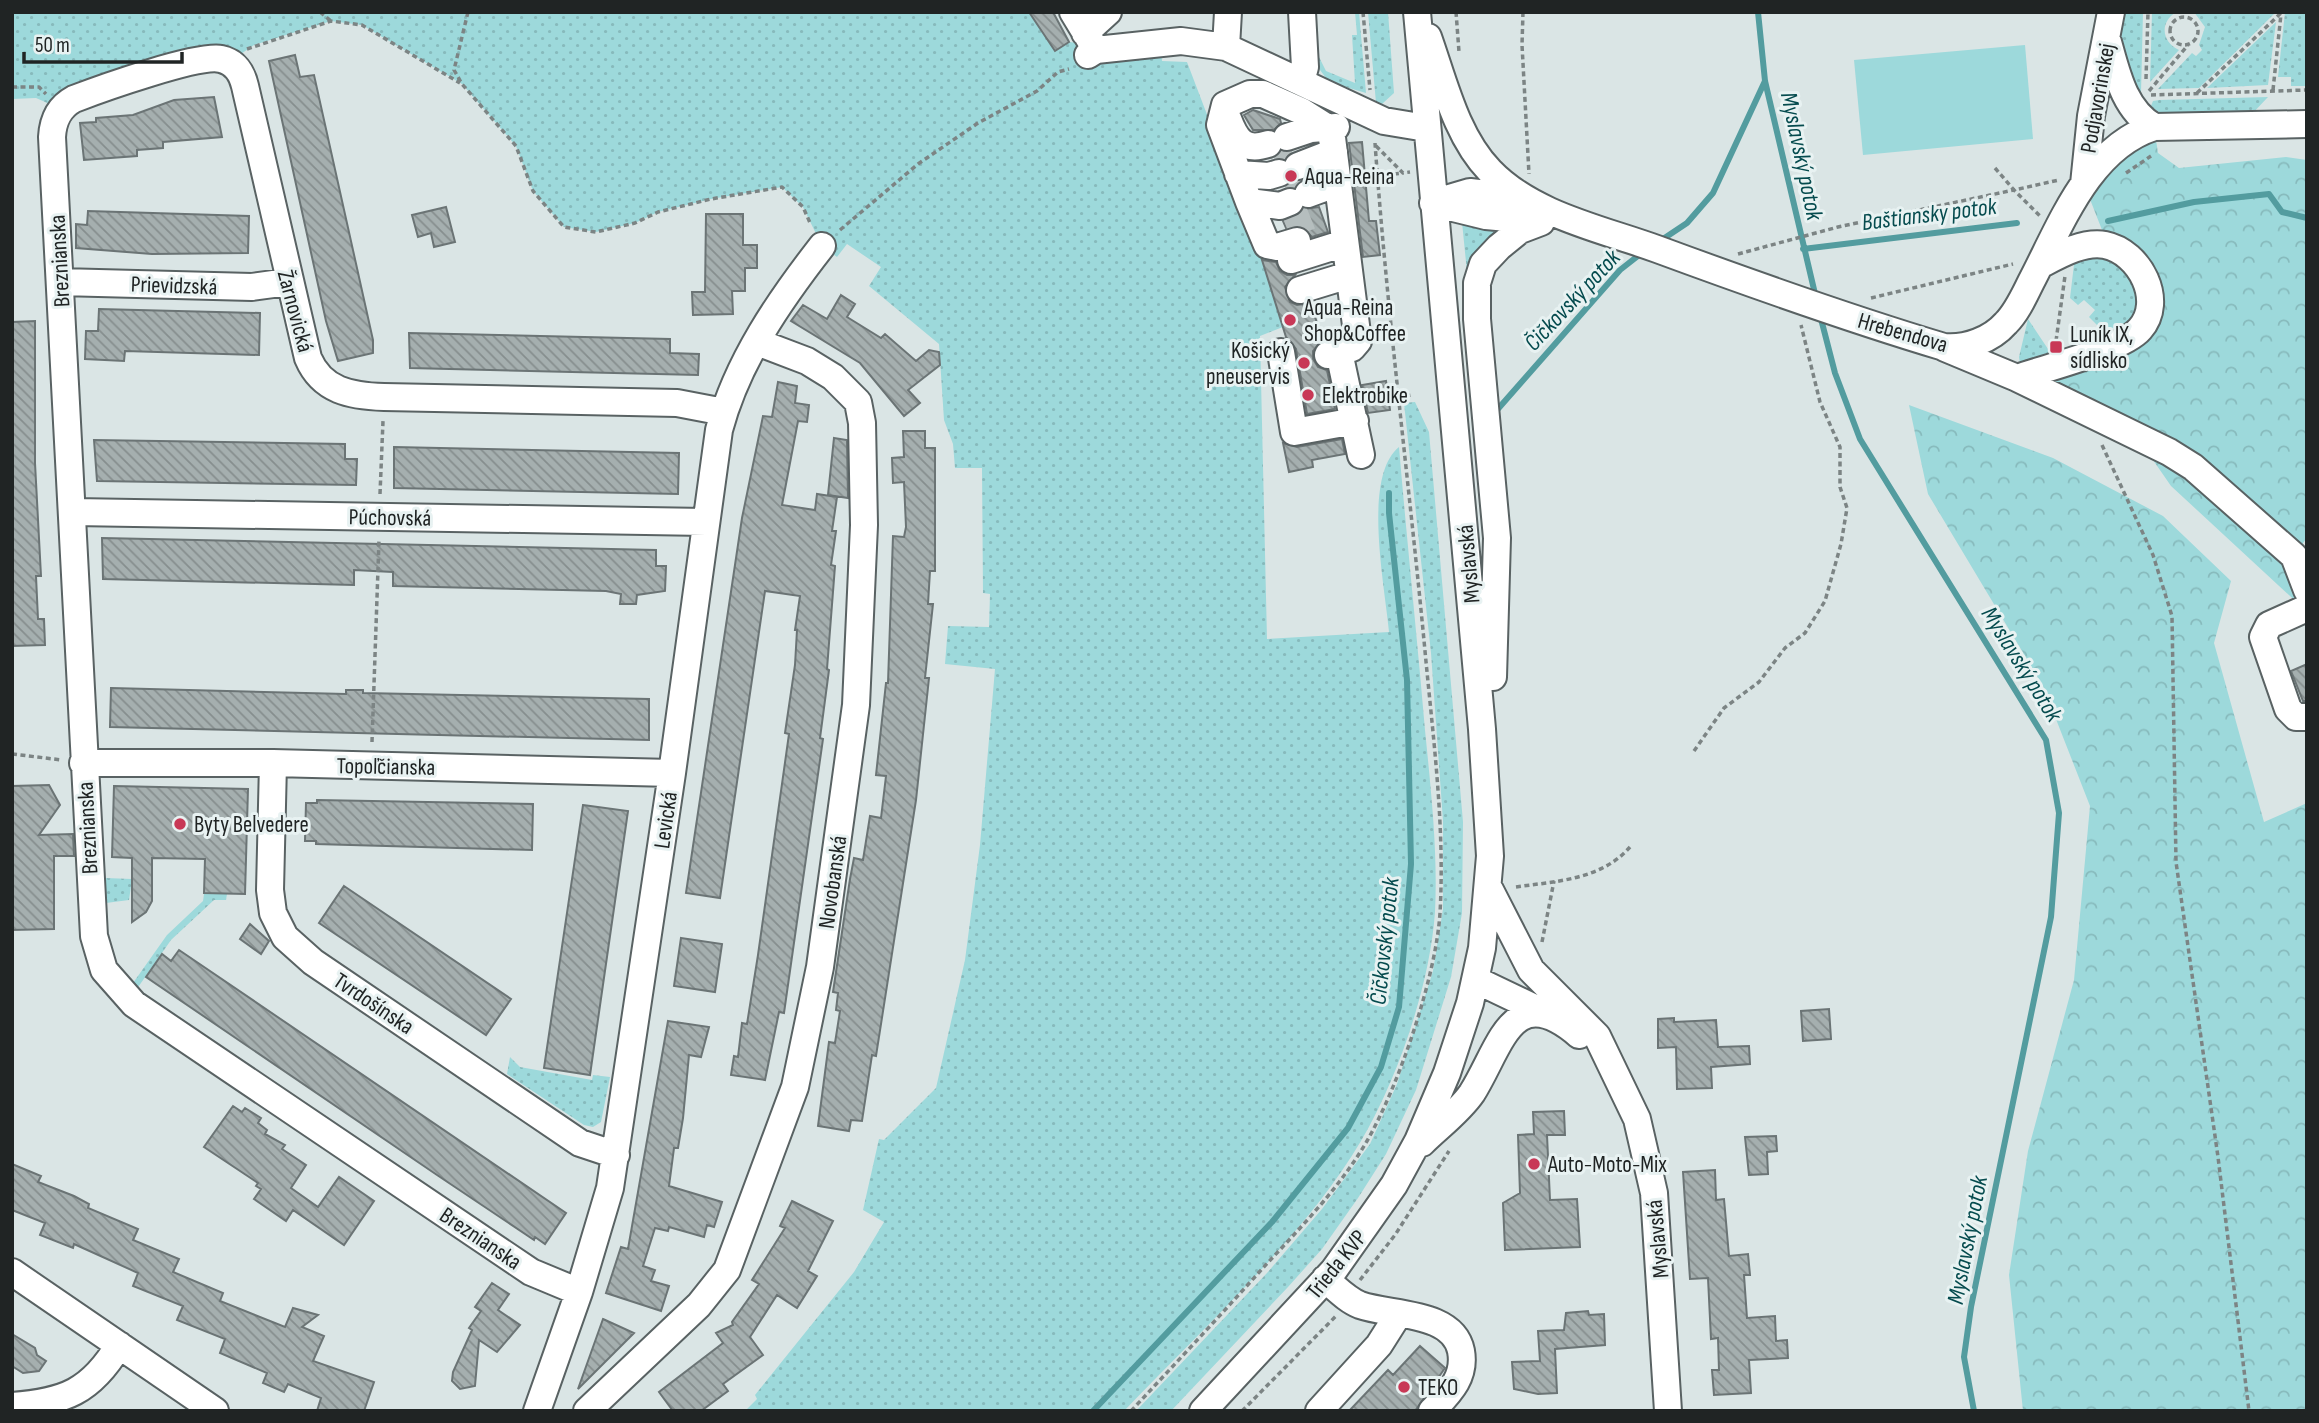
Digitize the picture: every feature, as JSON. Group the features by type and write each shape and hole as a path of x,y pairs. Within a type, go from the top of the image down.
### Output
{"street":[{"path":"1083,30 1108,12"},
{"path":"1226,47 1227,12"},
{"path":"1301,82 1305,67 1302,12"},
{"path":"1418,12 1458,120 1476,153 1505,186 1533,202"},
{"name":"Myslavská","path":"1418,12 1426,128 1476,652 1489,830 1489,889 1531,970 1592,1030 1637,1119 1651,1169 1660,1265 1668,1411"},
{"name":"Podjavorinskej","path":"2071,187 2091,116 2111,12"},
{"path":"1083,30 1226,47 1392,125 1426,128"},
{"path":"2107,41 2121,88 2133,108 2154,127"},
{"path":"61,109 82,96 197,61 218,58 229,62"},
{"name":"Žarnovická","path":"229,62 243,78 288,282 308,358 320,379 352,395 677,403 724,412"},
{"path":"1223,107 1250,94 1263,94 1301,111 1311,200 1357,342 1352,348 1333,354 1355,421 1361,455"},
{"path":"1223,107 1240,143 1250,147 1311,200"},
{"path":"1223,107 1220,125 1244,189"},
{"name":"Breznianska","path":"61,109 53,127 52,137 91,763 95,945 104,970 121,994 531,1272 579,1292"},
{"path":"1311,200 1348,116 1363,112"},
{"name":"Hrebendova","path":"1533,202 1795,299 1944,347 1967,346 2001,328 2014,313 2040,265 2071,187 2119,146 2154,127 2307,124"},
{"path":"1244,189 1275,191 1311,200"},
{"path":"1244,189 1311,200"},
{"path":"1433,204 1486,216 1533,202"},
{"path":"1489,830 1497,538 1476,291 1479,273 1491,254 1520,230 1533,202"},
{"path":"2017,378 2121,342 2140,329 2146,320 2149,290 2140,269 2130,259 2106,245 2069,251 2040,265"},
{"name":"Levická","path":"537,1411 579,1292 604,1209 616,1155 672,773 705,522 724,412 774,310 822,246"},
{"name":"Prievidzská","path":"60,282 252,287 288,282"},
{"name":"Novobanská","path":"587,1411 699,1305 727,1270 795,1087 820,967 856,705 864,525 862,423 858,402 833,377 807,361 757,342"},
{"path":"1944,347 2086,411 2169,452 2199,472 2294,556 2307,590"},
{"path":"1281,352 1294,432 1355,421"},
{"name":"Púchovská","path":"74,512 705,522"},
{"path":"2307,608 2269,625 2263,637 2288,709 2293,716 2307,717"},
{"name":"Topoľčianska","path":"91,763 273,763 672,773"},
{"name":"Tvrdošínska","path":"273,763 271,900 285,937 313,962 580,1143 616,1155"},
{"name":"Trieda KVP","path":"1203,1411 1325,1279 1380,1208 1407,1162 1438,1096 1476,980 1489,889"},
{"name":"Myslavská","path":"1476,980 1548,1015 1587,1041 1616,1074"},
{"path":"1407,1162 1471,1094 1507,1027 1527,1015 1548,1015"},
{"path":"12,1272 215,1411"},
{"path":"1325,1279 1357,1304 1429,1320 1448,1328 1460,1348 1458,1381 1432,1411"},
{"path":"1319,1411 1379,1345 1398,1315"},
{"path":"12,1406 50,1403 77,1391 103,1369 119,1345"}],"path":[{"path":"320,12 331,21"},
{"path":"468,12 454,70 462,84 516,146 533,191 564,228 596,232 635,223 658,212 711,199 782,187 803,207 822,246 918,163 978,123 1037,91 1058,72 1068,69 1083,30"},
{"path":"1131,1411 1340,1181 1367,1140 1387,1098 1427,977 1440,914 1440,862 1429,697 1377,176 1363,112 1363,12"},
{"path":"1456,12 1460,58"},
{"path":"1523,12 1522,45 1533,202"},
{"path":"2145,95 2148,12"},
{"path":"2196,94 2281,13"},
{"path":"2273,91 2281,13"},
{"path":"2145,95 2195,40 2199,29 2193,19 2181,16 2172,23 2170,32 2175,41 2188,45"},
{"path":"229,62 254,45 331,21 362,25 462,84"},
{"path":"12,88 39,87 61,109"},
{"path":"2145,95 2307,90"},
{"path":"2124,175 2158,153 2154,127"},
{"path":"1995,168 2043,219 2048,209"},
{"path":"1377,176 1403,173"},
{"path":"1787,240 2064,179 2071,187"},
{"path":"2056,347 2069,251"},
{"path":"1850,317 1861,300 2015,264 2040,265"},
{"path":"1695,751 1724,708 1759,682 1785,648 1805,633 1825,601 1841,544 1847,508 1840,487 1840,447 1820,402 1795,299"},
{"path":"1397,397 1412,395"},
{"path":"372,765 384,397"},
{"path":"2086,411 2153,555 2172,616 2176,862 2218,1157 2249,1411"},
{"path":"12,754 91,763"},
{"path":"1489,889 1583,876 1610,865 1630,847"},
{"path":"1241,1411 1319,1336 1348,1298"}],"green space":[{"path":"12,12 1029,12 1055,51 1069,42 1161,51 1162,61 1187,62 1262,259 1283,327 1260,336 1267,639 1389,632 1381,561 1379,507 1381,482 1388,462 1399,447 1433,821 1435,912 1427,970 1410,1030 1387,1089 1361,1141 1338,1177 1282,1247 1124,1411 745,1411 854,1272 884,1222 863,1210 879,1139 884,1140 936,1088 965,960 980,845 995,669 945,664 948,626 989,627 990,594 983,593 982,468 955,468 953,444 944,420 939,344 869,286 881,267 847,244 837,257 822,246 803,207 782,187 711,199 658,212 635,223 596,232 564,227 533,191 516,146 462,84 362,25 331,21 254,45 229,62 61,109 36,98 12,99"},
{"path":"1355,12 1359,12 1366,93 1329,82 1317,66 1318,55 1326,71 1355,83 1352,35 1357,35"},
{"path":"1368,12 1388,12 1394,93 1382,104 1376,103"},
{"path":"2123,12 2143,12 2141,93 2136,92 2121,39"},
{"path":"2152,12 2176,12 2167,21 2165,32 2169,42 2179,50 2150,82"},
{"path":"2194,12 2276,12 2199,88 2158,89 2192,53 2196,56 2202,50 2199,45 2205,27"},
{"path":"2285,12 2305,12 2307,86 2291,86 2291,77 2278,77"},
{"path":"2276,22 2268,85 2207,88"},
{"path":"2025,45 2033,139 1863,155 1854,60"},
{"path":"2268,97 2251,115 2213,118 2170,116 2151,106 2153,101 2159,100"},
{"path":"2154,127 2158,153 2179,168 2286,157 2307,160 2307,538 2283,568 2303,608 2171,486 2126,421 2055,384 2058,374 2156,315 2104,235 2084,184"},
{"path":"1462,222 1502,226 1468,273 1467,272"},
{"path":"2107,254 2140,285 2134,320 2107,335 2089,317 2095,310 2084,300 2078,305 2070,298 2075,256"},
{"path":"2028,319 2052,355 2020,364 2019,357"},
{"path":"1415,402 1429,432 1463,822 1462,913 1451,977 1416,1090 1386,1154 1322,1249 1171,1411 1136,1411 1267,1273 1322,1209 1370,1144 1397,1084 1433,971 1443,909 1443,821 1431,653 1404,403"},
{"path":"1909,405 2053,458 2163,516 2231,581 2214,643 2264,822 2307,803 2307,1411 2023,1411 2009,1275 2028,1151 2074,980 2090,806 2043,686 1928,494"},
{"path":"105,878 132,879 129,900 106,903"},
{"path":"204,894 227,894 226,900 214,900 171,940 134,993 126,985 103,942 108,935 117,964 133,983 167,935 203,901"},
{"path":"510,1057 520,1067 592,1080 593,1075 610,1077 601,1122 593,1127 584,1125 507,1074"}],"building":[{"path":"1029,12 1053,12 1069,42 1055,51"},
{"path":"295,55 300,77 314,75 373,340 373,353 338,361 326,321 269,61"},
{"path":"214,97 222,137 163,142 163,148 137,150 137,156 84,160 80,123 96,122 96,118 133,115 174,100"},
{"path":"1253,110 1280,119 1281,123 1274,130 1253,130 1244,115"},
{"path":"1362,142 1369,221 1376,221 1380,255 1363,257 1349,143"},
{"path":"446,207 455,242 434,247 431,233 418,237 412,215"},
{"path":"1319,207 1328,232 1312,237 1301,226 1286,228 1283,221 1296,216 1304,209"},
{"path":"88,211 249,216 248,253 152,254 76,248 76,224 87,225"},
{"path":"706,214 743,214 743,245 757,245 757,268 745,268 745,291 732,291 733,314 693,315 692,292 705,292"},
{"path":"1262,260 1276,262 1280,271 1295,275 1285,287 1290,302 1297,305 1311,303 1322,340 1313,351 1313,359 1318,367 1327,370 1335,409 1307,414 1296,349 1286,337"},
{"path":"841,295 855,304 847,317 881,338 885,334 916,361 929,350 939,352 940,365 908,390 920,403 904,416 860,363 791,321 803,305 827,319"},
{"path":"99,309 260,313 259,355 125,351 124,361 85,359 86,331 98,331"},
{"path":"35,321 35,463 41,576 36,576 38,619 44,619 45,645 12,646 12,322"},
{"path":"409,333 670,339 670,353 699,354 698,375 410,368"},
{"path":"1386,381 1390,410 1368,413 1362,385"},
{"path":"778,382 797,386 795,403 809,405 807,422 798,421 782,505 815,510 817,494 837,497 832,531 836,531 831,565 835,566 829,670 820,738 823,739 784,1013 779,1012 765,1080 731,1075 734,1056 738,1057 742,1023 747,1024 758,955 789,734 785,733 795,665 795,630 800,596 765,591 720,898 686,893 742,518 763,416 772,417"},
{"path":"903,431 925,431 925,448 935,448 935,571 930,571 928,604 933,604 925,678 929,678 916,800 876,1056 872,1055 862,1121 851,1120 849,1131 818,1126 829,1042 835,1043 840,1011 836,1010 838,993 833,992 854,858 863,860 870,816 881,818 886,776 876,775 888,683 893,536 904,537 906,527 904,482 893,483 892,458 904,457"},
{"path":"834,438 847,440 848,498 828,495"},
{"path":"1342,439 1345,454 1312,460 1313,467 1289,472 1283,443 1297,447"},
{"path":"94,440 345,444 345,459 357,459 356,485 97,481"},
{"path":"394,447 679,453 678,494 394,488"},
{"path":"102,538 656,550 656,566 666,566 665,591 637,595 636,604 620,604 621,594 606,591 393,586 393,572 354,570 354,585 103,579"},
{"path":"2307,664 2307,701 2303,701 2291,671"},
{"path":"111,688 346,694 346,690 363,690 363,693 649,699 649,740 110,727"},
{"path":"49,785 60,805 39,835 73,834 74,856 54,856 54,929 12,930 12,786"},
{"name":"Byty Belvedere","path":"114,786 248,789 245,894 204,893 205,859 152,858 152,901 146,912 132,922 132,858 112,857"},
{"path":"317,800 533,804 532,850 316,844 316,841 305,841 306,803 317,803"},
{"path":"583,805 628,811 590,1075 544,1068"},
{"path":"344,886 511,999 486,1035 319,923"},
{"path":"250,924 269,941 261,954 240,939"},
{"path":"681,938 722,944 715,992 674,986"},
{"path":"179,950 566,1213 545,1244 535,1237 534,1240 146,977 162,954 171,961"},
{"path":"1829,1009 1831,1039 1803,1041 1801,1011"},
{"path":"1674,1018 1674,1022 1716,1020 1718,1047 1749,1046 1750,1064 1711,1067 1712,1088 1677,1089 1676,1047 1658,1048 1658,1019"},
{"path":"668,1021 709,1027 701,1057 689,1055 683,1118 678,1148 674,1148 669,1186 722,1202 714,1227 707,1225 704,1237 669,1227 668,1231 655,1228 643,1266 655,1270 651,1281 669,1286 661,1311 606,1293 621,1247 628,1249"},
{"path":"233,1106 242,1112 245,1108 261,1118 258,1123 267,1130 265,1134 285,1145 282,1149 306,1165 291,1188 318,1207 339,1177 374,1201 344,1245 293,1210 286,1221 254,1199 261,1189 256,1186 258,1183 204,1147"},
{"name":"Auto-Moto-Mix","path":"1564,1111 1565,1135 1547,1135 1550,1200 1577,1199 1580,1247 1505,1250 1503,1203 1520,1193 1518,1135 1534,1134 1533,1112"},
{"path":"1776,1136 1777,1151 1767,1152 1768,1174 1749,1175 1745,1137"},
{"path":"12,1164 41,1176 38,1182 74,1196 89,1204 88,1208 138,1229 133,1240 179,1259 173,1272 223,1293 220,1301 285,1327 293,1308 318,1315 302,1327 324,1336 313,1361 374,1382 364,1411 317,1411 321,1398 288,1384 284,1392 263,1383 267,1373 220,1353 225,1339 177,1320 183,1306 133,1286 138,1273 74,1244 73,1248 40,1235 45,1223 12,1210"},
{"path":"1715,1170 1716,1200 1724,1199 1729,1256 1748,1254 1750,1275 1744,1275 1747,1318 1775,1316 1776,1341 1787,1340 1788,1358 1749,1360 1751,1393 1714,1395 1712,1370 1719,1370 1718,1338 1711,1339 1708,1278 1690,1279 1683,1172"},
{"path":"792,1201 833,1221 808,1271 817,1276 797,1308 777,1295 750,1337 763,1355 723,1384 728,1391 701,1411 673,1411 659,1392 723,1343 716,1333 733,1325 732,1322 759,1284 752,1280 785,1228 780,1226"},
{"path":"492,1283 509,1294 498,1310 520,1325 497,1352 479,1340 475,1386 460,1389 452,1381 453,1372 472,1330 469,1328 481,1311 475,1307"},
{"path":"1588,1311 1589,1315 1604,1314 1605,1345 1555,1349 1557,1393 1538,1394 1514,1389 1512,1362 1540,1361 1538,1331 1564,1330 1566,1313"},
{"path":"603,1319 634,1333 578,1389"},
{"path":"12,1334 35,1348 37,1355 46,1361 39,1371 23,1373 12,1366"},
{"name":"TEKO","path":"1420,1346 1445,1368 1415,1411 1349,1411 1388,1370 1393,1375"}],"waterway":[{"name":"Myslavský potok","path":"1758,12 1765,81 1816,298"},
{"name":"Čičkovský potok","path":"1660,241 1687,223 1713,193 1765,81"},
{"name":"Baštiansky potok","path":"2108,221 2194,202 2269,194 2282,212 2307,218"},
{"name":"Baštiansky potok","path":"1803,249 2017,223"},
{"name":"Čičkovský potok","path":"1497,410 1620,270 1643,252"},
{"name":"Myslavský potok","path":"1820,315 1835,373 1860,439 2046,740 2059,813 2051,917 1971,1307 1964,1357 1974,1411"},
{"name":"Čičkovský potok","path":"1093,1411 1272,1222 1348,1128 1381,1067 1399,1007 1411,864 1407,680 1389,493"}],"tunnel":[{"path":"1274,158 1292,151"},
{"path":"1285,187 1303,180"},
{"path":"1286,226 1321,212"}],"place":[{"name":"Aqua-Reina","path":"1291,176"},
{"name":"Aqua-Reina Shop&Coffee","path":"1290,320"},
{"name":"Luník IX, sídlisko","path":"2056,347"},
{"name":"Košický pneuservis","path":"1304,363"},
{"name":"Elektrobike","path":"1308,395"},
{"name":"Byty Belvedere","path":"180,824"},
{"name":"Auto-Moto-Mix","path":"1534,1164"},
{"name":"TEKO","path":"1404,1387"}]}
